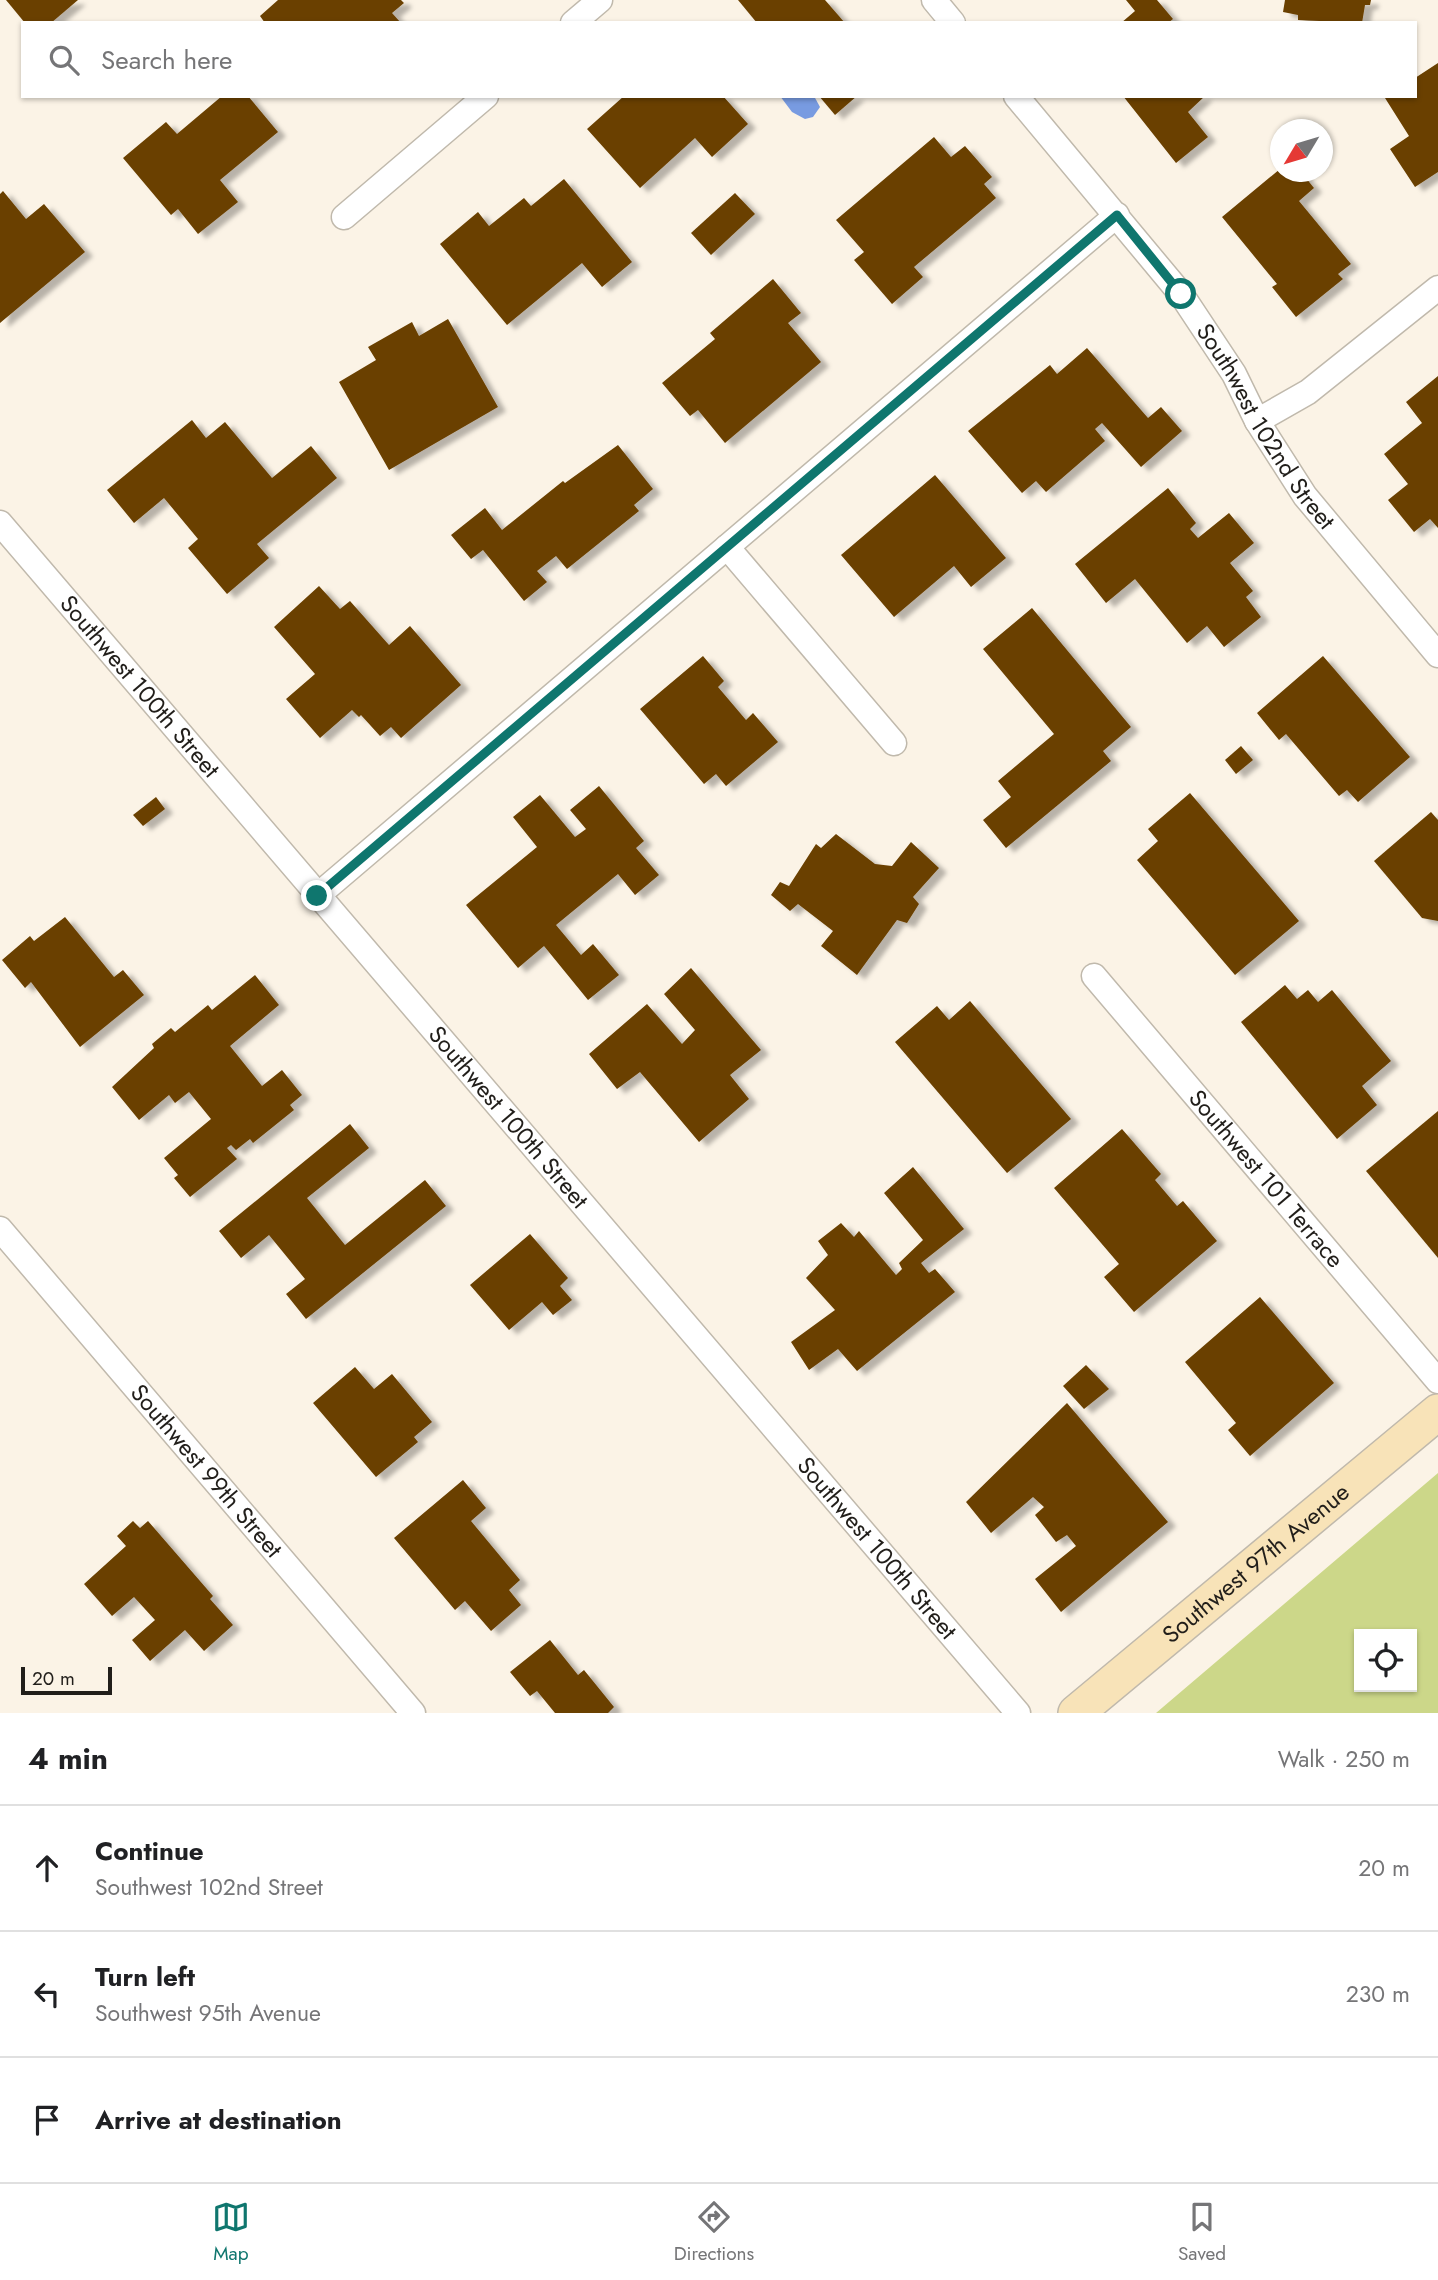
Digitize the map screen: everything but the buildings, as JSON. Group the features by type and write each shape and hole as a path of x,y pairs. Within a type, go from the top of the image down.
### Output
{"street":[{"path":"575,21 600,0"},
{"path":"934,0 951,21"},
{"path":"344,217 484,98"},
{"name":"Southwest 102nd Street","path":"1018,98 1150,253 1234,374 1257,421 1305,496 1438,655"},
{"path":"317,896 1117,215"},
{"path":"1257,421 1308,393 1438,288"},
{"name":"Southwest 100th Street","path":"0,523 1018,1713"},
{"path":"727,547 894,743"},
{"name":"Southwest 101 Terrace","path":"1094,976 1438,1381"},
{"name":"Southwest 99th Street","path":"0,1229 413,1713"},
{"name":"Southwest 97th Avenue","path":"1076,1713 1438,1412"}],"green space":[{"path":"1438,1473 1438,1713 1156,1713"}],"water":[{"path":"782,98 815,98 820,107 813,117 805,119 792,112"}],"route":[{"path":"317,896 1117,215 1181,294"}]}
